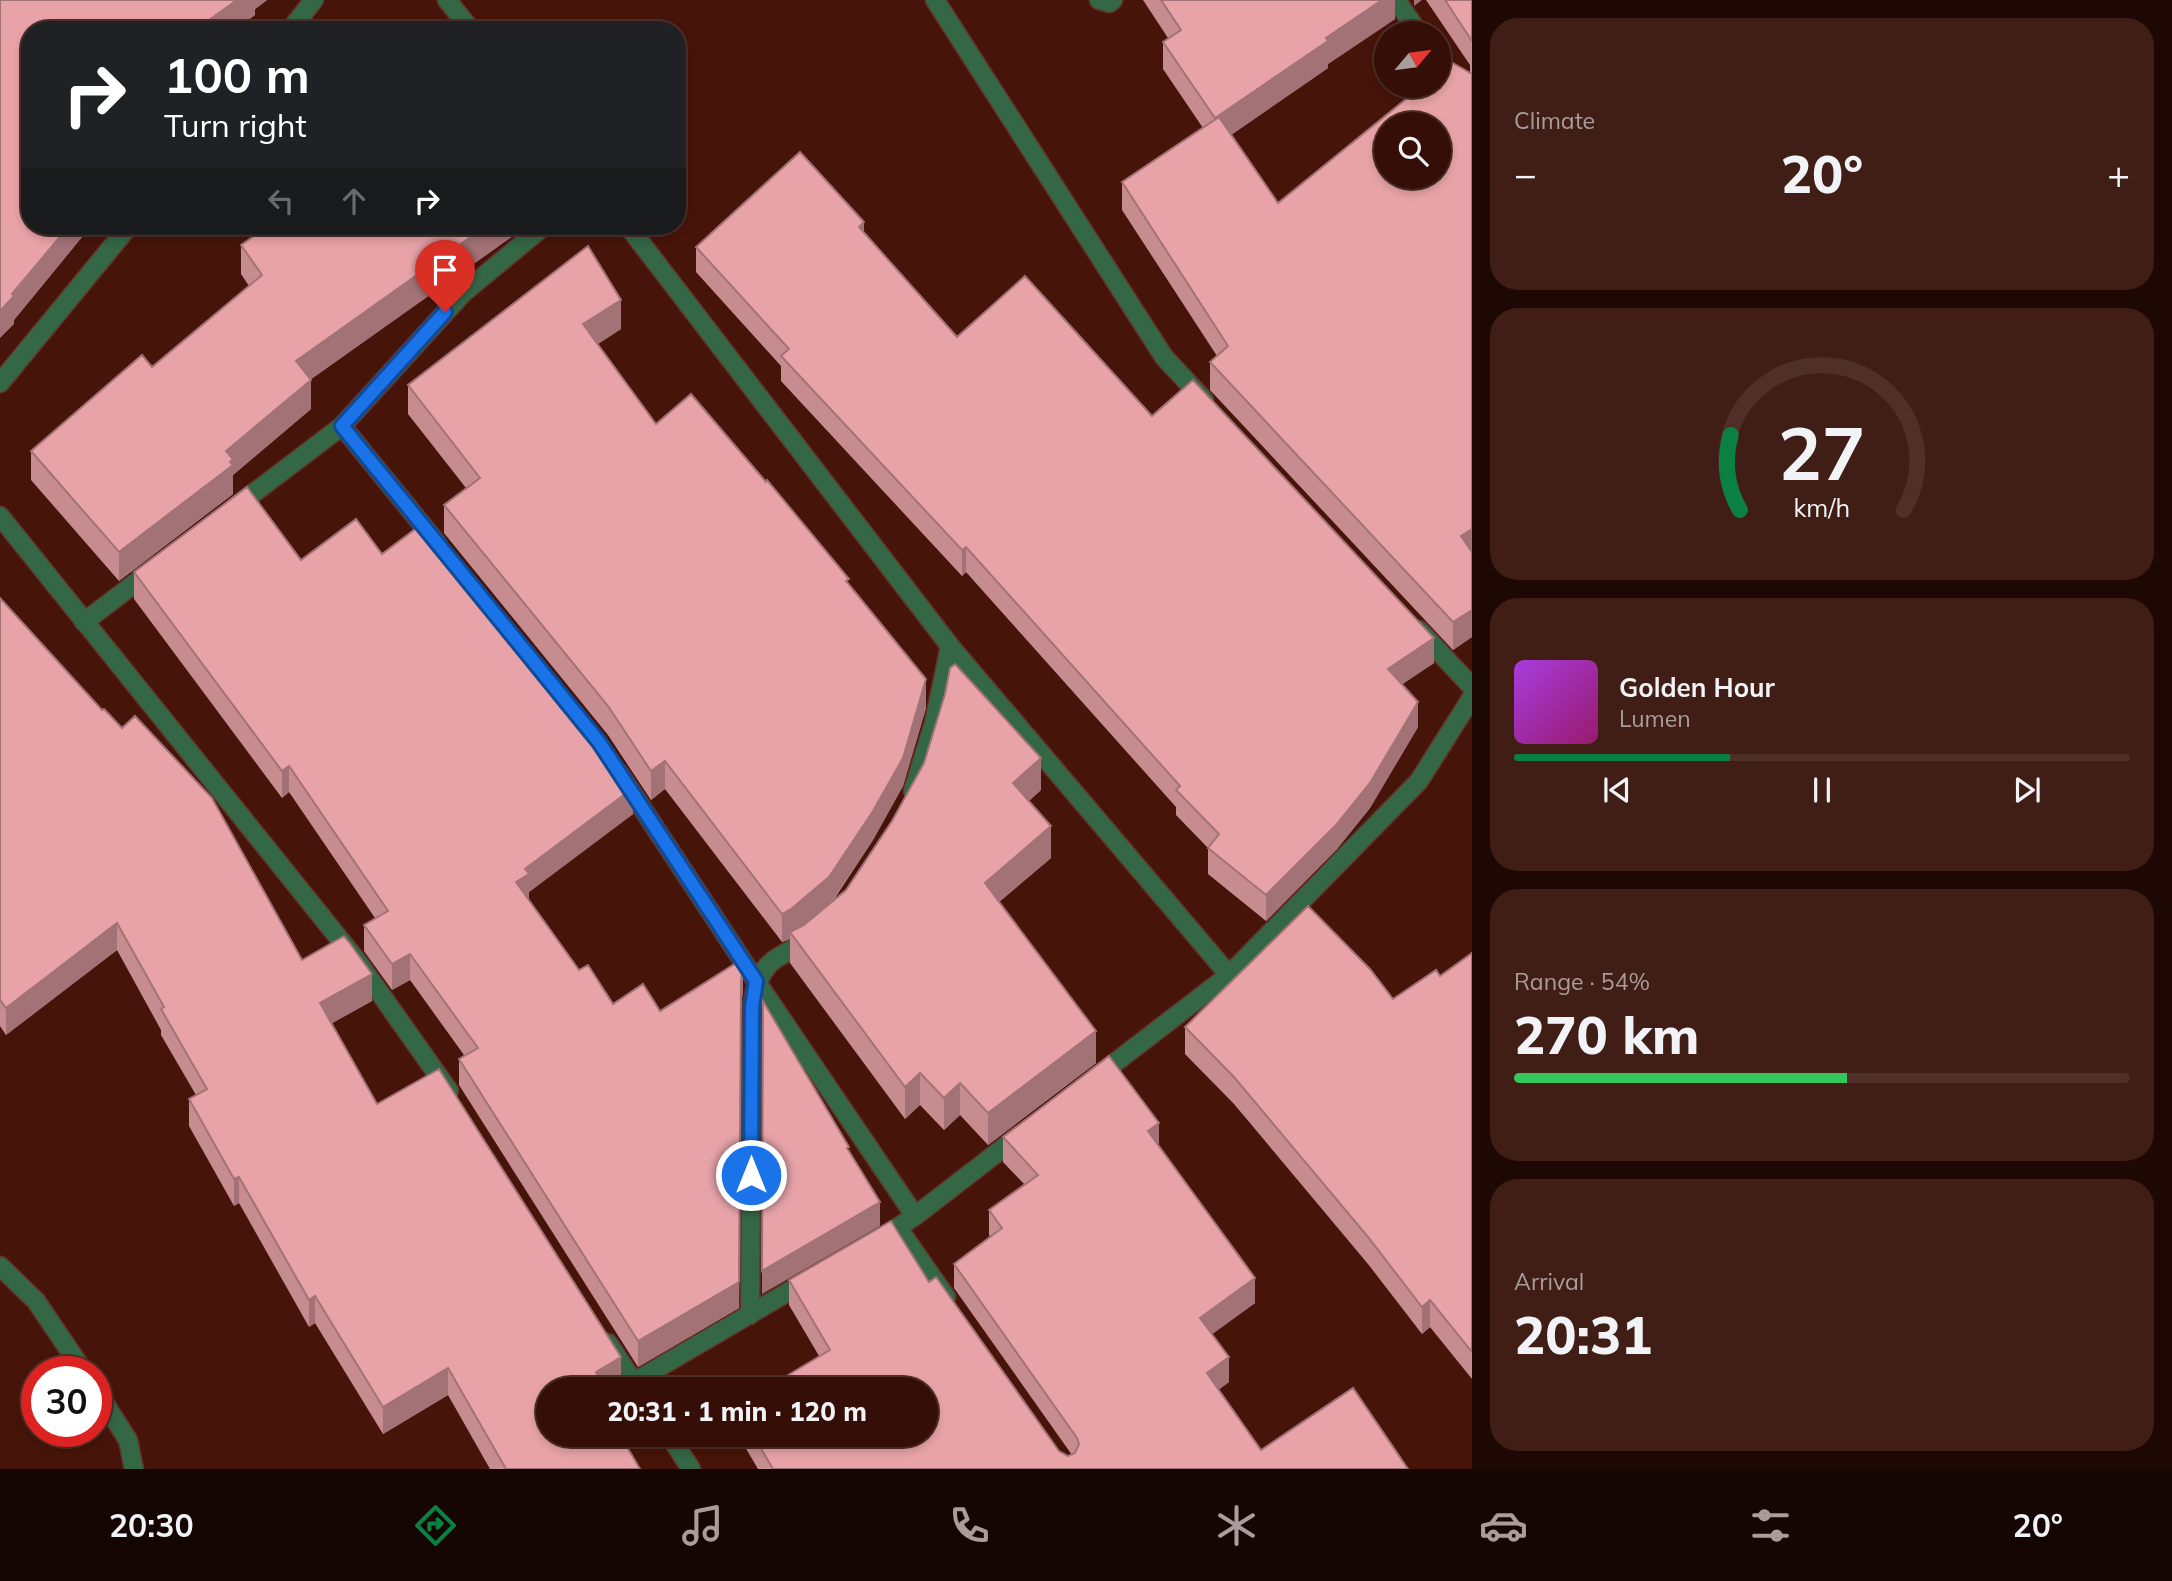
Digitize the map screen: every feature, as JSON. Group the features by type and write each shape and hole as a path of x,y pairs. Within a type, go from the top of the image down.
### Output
{"street":[{"path":"297,21 314,0"},
{"path":"447,0 464,21"},
{"path":"935,0 1164,357 1220,417"},
{"path":"1396,0 1411,21"},
{"path":"1451,76 1472,90"},
{"path":"0,383 122,235"},
{"path":"224,516 342,426 463,293 533,235"},
{"path":"635,235 950,646 1229,975"},
{"path":"342,426 445,552"},
{"path":"0,516 358,962 461,1111"},
{"path":"84,622 170,556"},
{"path":"1407,617 1472,687"},
{"path":"907,802 934,723 950,646"},
{"path":"1078,1091 1229,975 1419,781 1472,698"},
{"path":"607,753 756,981 915,1216"},
{"path":"750,1314 752,1007 756,981 777,957 797,948 817,931"},
{"path":"863,1248 915,1216 1034,1124"},
{"path":"898,1228 960,1316"},
{"path":"0,1266 36,1301 73,1356"},
{"path":"650,1377 829,1268"},
{"path":"598,1328 630,1377"},
{"path":"112,1415 128,1440 134,1469"},
{"path":"677,1447 691,1469"}],"building":[{"path":"0,0 237,0 208,21 21,21 21,235 61,235 0,311"},
{"path":"1161,0 1382,0 1326,38 1328,41 1215,118 1163,42 1181,30"},
{"path":"1445,0 1472,0 1472,41"},
{"path":"1451,62 1472,74 1472,529 1461,536 1472,552 1472,610 1453,622 1210,362 1228,346 1122,182 1219,117 1278,203 1374,125 1374,189 1451,189 1451,112 1390,112 1407,98 1451,98"},
{"path":"800,152 864,222 859,227 957,337 1025,276 1152,416 1193,380 1434,638 1388,669 1418,702 1370,783 1337,824 1266,895 1208,848 1219,834 1176,790 1180,786 966,547 962,550 781,356 789,349 696,247"},
{"path":"255,235 473,235 296,361 311,380 226,451 233,459 230,462 233,465 119,552 31,451 142,355 152,367 262,275 241,245"},
{"path":"588,246 621,300 583,324 656,424 691,394 849,579 846,581 926,679 903,758 873,811 829,877 782,914 665,761 651,771 608,706 444,505 480,478 408,385"},
{"path":"247,487 301,560 356,519 382,554 426,521 590,723 633,788 525,869 529,874 516,882 579,970 588,965 613,1004 643,984 660,1011 741,960 743,964 739,1282 638,1341 459,1059 478,1048 410,954 392,964 364,925 388,911 289,766 282,771 134,572"},
{"path":"0,598 102,710 122,728 135,716 212,798 302,960 344,936 349,942 372,974 320,1003 377,1104 439,1069 621,1357 596,1372 599,1377 536,1377 536,1447 627,1447 640,1469 506,1469 448,1368 383,1407 315,1296 309,1300 239,1177 234,1179 189,1099 207,1089 161,1009 164,1007 117,923 6,1008 0,1000"},
{"path":"955,664 1041,758 1013,783 1051,826 985,883 1096,1031 988,1113 960,1083 944,1098 920,1073 905,1087 790,932 804,925 846,890 892,821 924,763 950,668"},
{"path":"1308,906 1370,969 1393,999 1436,970 1440,976 1472,953 1472,1352 1430,1300 1422,1307 1368,1237 1234,1077 1185,1027"},
{"path":"763,1001 880,1202 762,1271"},
{"path":"1109,1056 1159,1123 1148,1131 1255,1278 1200,1318 1229,1357 1207,1373 1261,1450 1353,1388 1408,1469 773,1469 760,1447 938,1447 938,1377 785,1377 830,1350 789,1280 891,1221 929,1282 936,1277 1059,1451 1068,1456 1075,1453 1079,1444 1077,1438 954,1264 1002,1228 989,1210 1038,1175 1003,1137"}],"route":[{"path":"445,312 342,426 599,742 756,981 752,1007 751,1175"}]}
